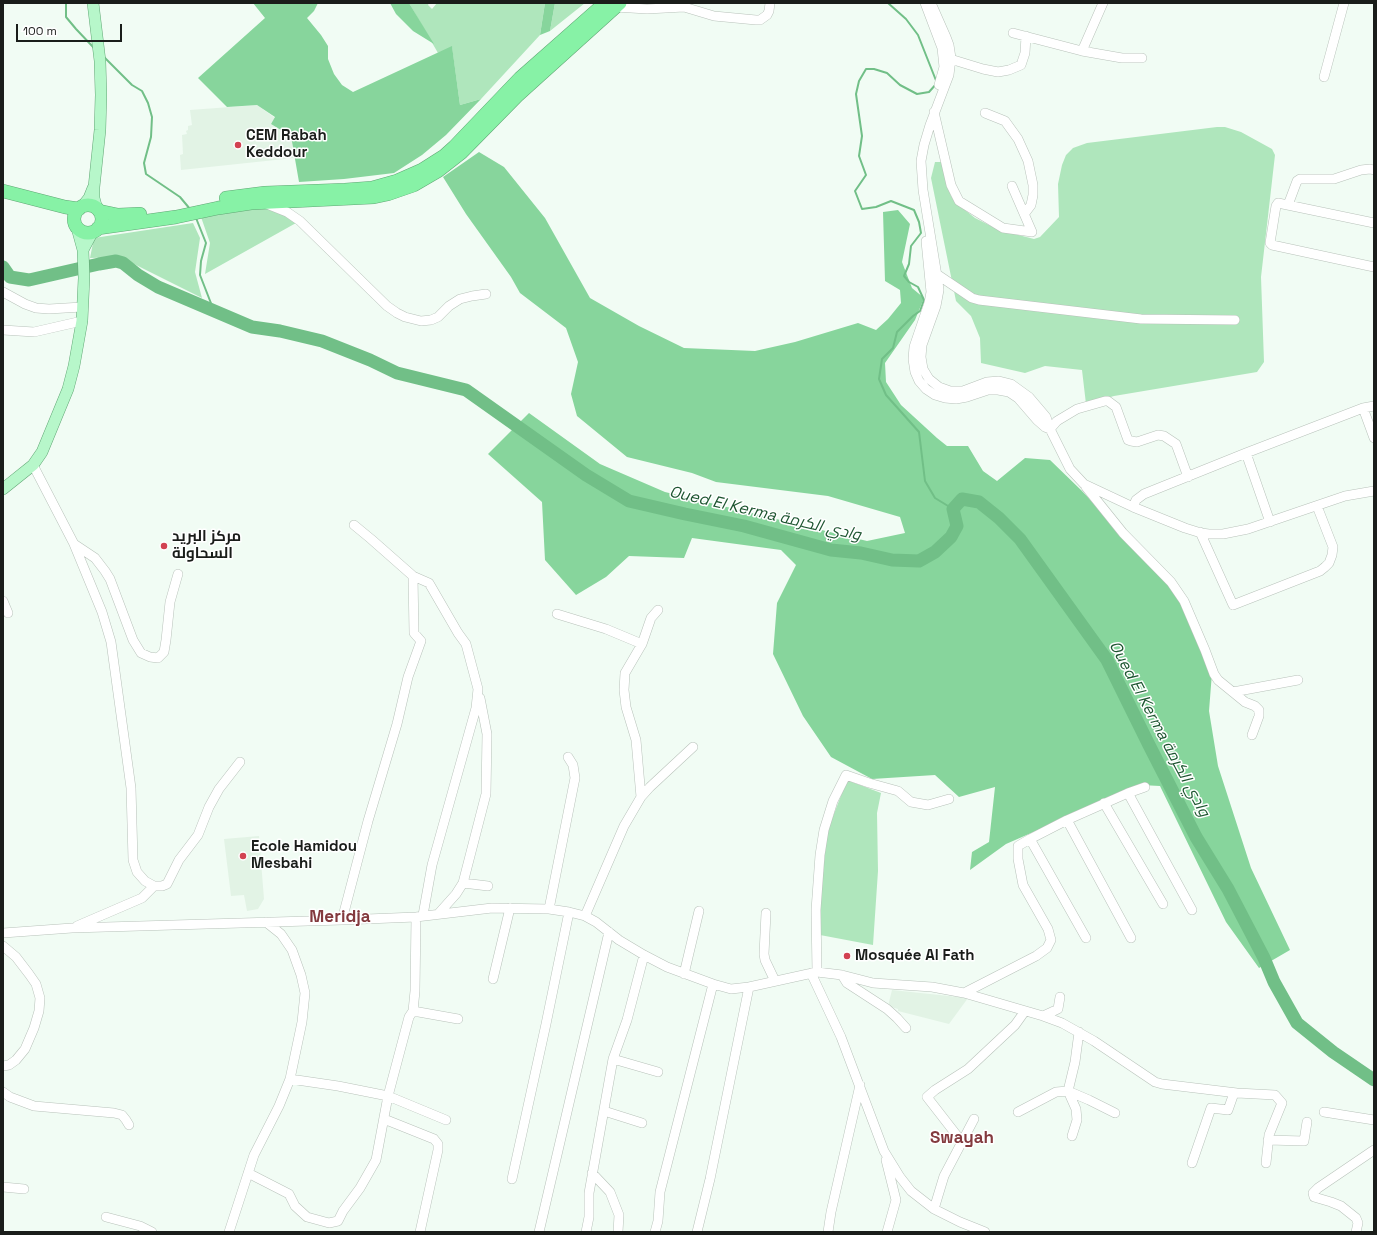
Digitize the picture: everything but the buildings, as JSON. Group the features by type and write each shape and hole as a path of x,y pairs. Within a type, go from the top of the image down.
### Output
{"highway":[{"path":"3,200 64,216 84,233 202,208 264,202 374,197 401,190 426,179 461,153 521,92 613,4"},
{"path":"202,208 236,196 253,194 372,188 397,181 422,170 444,156 454,147 520,78 613,4"},
{"path":"3,192 65,207 80,208 90,206 112,215 125,216 175,213"},
{"path":"75,225 75,214 80,208"},
{"path":"95,230 101,222 98,210"}],"main road":[{"path":"93,3 100,61 101,112 94,187 94,198 98,210"},
{"path":"80,208 89,198 94,187"},
{"path":"3,490 33,465 42,452 68,389 74,366 82,321 84,278 83,250 75,225"},
{"path":"83,250 95,230"}],"street":[{"path":"613,4 646,9 684,7 714,16 760,20 767,15 770,3"},
{"path":"925,3 951,66 945,88 934,112 924,145 921,174 938,286 938,299 922,345 921,357 923,369 929,379 939,387 950,391 963,391 988,382 999,381 1011,384 1029,397 1046,417 1050,429 1070,469 1084,484 1123,533 1171,582 1184,602 1214,674 1218,680 1245,702 1255,706 1259,710 1259,716 1252,735"},
{"path":"931,3 949,45 942,77 924,122 917,157 916,175 931,292 929,303 914,346 913,358 915,372 919,381 926,389 935,395 945,398 956,399 967,397 988,390 1009,392 1018,398 1041,424 1050,429"},
{"path":"1082,51 1103,3"},
{"path":"1324,77 1344,3"},
{"path":"1013,33 1082,51 1122,58 1142,58"},
{"path":"947,58 966,65 998,72 1009,70 1021,65 1025,53 1026,36"},
{"path":"934,112 950,185 959,201 1003,228 1032,232 1012,186"},
{"path":"985,113 996,116 1008,124 1018,139 1028,161 1033,185 1033,195 1031,205 1025,213"},
{"path":"1288,205 1297,181 1300,179 1334,179 1361,170 1374,170"},
{"path":"264,202 295,217 396,314 421,321 431,320 438,317 449,306 460,299 486,294"},
{"path":"1374,223 1278,203 1276,206 1270,244 1374,267"},
{"path":"928,269 972,298 979,300 1140,319 1235,320"},
{"path":"3,292 36,308 49,309 82,307"},
{"path":"3,330 40,331 82,321"},
{"path":"1050,429 1057,421 1077,409 1108,401 1116,406 1126,435 1130,441 1137,442 1158,435 1164,436 1176,444 1188,477"},
{"path":"1133,507 1136,500 1144,494 1363,408 1374,406"},
{"path":"1363,408 1374,438"},
{"path":"1246,453 1270,522"},
{"path":"33,465 74,544 102,612 111,642 131,788 133,860 137,872 145,881 154,886 162,886 167,884 179,860 198,835 209,806 240,762"},
{"path":"1084,484 1133,507 1185,528 1209,534 1223,534 1248,529 1345,496 1374,491"},
{"path":"1200,532 1233,605 1320,571 1329,563 1333,547 1317,506"},
{"path":"354,525 371,538 413,576 429,583 466,644 478,688 487,734 486,794 463,883 456,894 439,913"},
{"path":"74,544 95,558 105,571 110,579 133,640 142,653 150,657 158,658 164,652 170,602 178,574"},
{"path":"342,920 368,821 397,724 408,676 421,642 414,633 413,576"},
{"path":"3,601 8,613"},
{"path":"641,797 636,740 626,707 624,690 625,673 642,644 651,618 658,610"},
{"path":"557,614 606,629 642,644"},
{"path":"1233,692 1298,680"},
{"path":"248,1173 289,1194 296,1206 307,1217 329,1223 338,1221 343,1211 360,1188 376,1160 388,1096 409,1017 413,1011 420,916 432,865 476,708 478,688"},
{"path":"585,916 624,826 641,797 650,786 693,747"},
{"path":"549,909 574,778 573,765 568,757"},
{"path":"887,1232 896,1200 884,1151 860,1085 814,973 816,910 821,849 824,830 833,801 846,775 898,791 911,802 928,805 949,799"},
{"path":"964,993 1036,956 1047,948 1051,940 1048,929 1023,885 1018,859 1018,846 1030,838 1067,820 1145,787"},
{"path":"1128,793 1192,910"},
{"path":"1104,804 1163,904"},
{"path":"1067,820 1131,938"},
{"path":"1030,838 1086,938"},
{"path":"463,883 488,886"},
{"path":"72,928 142,898 154,886"},
{"path":"3,933 72,928 342,920 420,916 492,908 549,909 569,912 585,916 596,922 644,955 667,967 731,989 749,987 814,973 842,975 873,983 932,986 964,993 1024,1010 1062,1023 1094,1041 1155,1082 1174,1086 1234,1093 1274,1095 1282,1103 1269,1135 1266,1164"},
{"path":"494,979 510,908"},
{"path":"684,974 699,911"},
{"path":"512,1179 569,912"},
{"path":"766,913 765,960 775,981"},
{"path":"229,1232 254,1155 279,1106 290,1079 302,1022 305,993 301,975 292,950 281,934 266,922"},
{"path":"539,1232 610,932"},
{"path":"3,946 16,957 29,974 36,984 40,998 38,1016 25,1049 16,1060 9,1065 3,1066"},
{"path":"586,1232 589,1217 589,1193 592,1173 613,1058 627,1020 644,955"},
{"path":"842,975 847,983 887,1009 906,1028"},
{"path":"655,1232 658,1221 660,1192 713,984"},
{"path":"697,1232 710,1179 749,987"},
{"path":"1043,1016 1058,1009 1060,997"},
{"path":"962,1142 927,1097 935,1090 968,1069 1015,1025 1024,1010"},
{"path":"413,1011 458,1018"},
{"path":"1072,1136 1077,1120 1076,1109 1068,1091 1075,1062 1079,1032"},
{"path":"613,1058 658,1072"},
{"path":"290,1079 338,1086 388,1096 446,1120"},
{"path":"828,1232 831,1212 860,1085"},
{"path":"1018,1112 1056,1092 1068,1091 1115,1113"},
{"path":"3,1092 10,1097 34,1106 122,1115 129,1125"},
{"path":"1192,1164 1211,1108 1228,1110 1234,1093"},
{"path":"604,1111 642,1123"},
{"path":"1324,1112 1374,1120"},
{"path":"384,1119 434,1139 438,1144 438,1150 420,1232"},
{"path":"934,1209 944,1176 974,1119"},
{"path":"1268,1140 1304,1141 1307,1122"},
{"path":"1365,1232 1362,1224 1341,1206 1314,1197 1313,1193 1318,1188 1374,1150"},
{"path":"884,1151 911,1191 934,1209 984,1232"},
{"path":"592,1173 610,1192 619,1215 618,1232"},
{"path":"3,1187 24,1189"},
{"path":"106,1217 140,1226 152,1232"},
{"path":"1356,1218 1358,1223 1356,1232"}],"shaded area":[{"name":"CEM Rabah Keddour","path":"257,105 275,118 271,124 291,136 294,158 181,170 180,155 183,154 182,135 187,134 186,131 188,130 188,126 192,125 190,110"},
{"name":"Ecole Hamidou Mesbahi","path":"259,836 264,899 258,909 247,911 244,895 231,896 224,839"},
{"path":"892,990 968,998 949,1024 898,1011 898,1009 888,1006"}],"green space":[{"path":"253,3 318,3 314,11 307,18 328,46 328,59 334,74 342,85 353,92 452,46 460,105 481,99 446,135 422,155 394,173 344,179 299,182 291,136 271,124 275,117 257,105 227,107 198,78 265,18"},
{"path":"390,3 409,3 434,44 413,31 396,14"},
{"path":"409,3 429,3 428,5 432,9 437,3 545,3 540,35 481,99 460,105 452,47 438,53"},
{"path":"545,3 555,3 550,31 540,35"},
{"path":"555,3 585,3 550,31"},
{"path":"1225,127 1241,132 1272,149 1275,155 1261,277 1264,362 1257,372 1114,396 1086,404 1082,370 1045,366 1025,373 981,363 980,338 971,316 956,301 931,178 935,162 941,162 951,196 955,202 975,218 999,230 1034,239 1040,237 1059,217 1058,184 1066,155 1073,148 1087,143"},
{"path":"479,152 504,167 545,218 590,298 639,326 684,348 755,351 795,342 858,323 876,330 888,319 901,303 900,290 885,281 883,212 898,210 910,224 902,262 912,288 924,298 915,320 885,363 886,382 901,405 937,438 947,446 968,446 983,471 997,481 1025,458 1050,460 1081,490 1175,589 1213,660 1209,711 1218,766 1251,868 1290,950 1259,968 1226,922 1160,786 1141,785 1006,844 970,870 972,852 989,842 995,787 959,797 935,775 872,779 831,757 803,716 773,654 777,603 796,565 781,550 692,538 684,558 629,556 606,577 576,595 545,560 542,502 488,454 529,413 600,464 665,492 867,541 905,533 900,517 828,496 716,482 692,473 627,457 577,416 571,394 578,362 566,328 520,293 511,277 466,214 443,177"},
{"path":"266,207 282,214 296,223 205,274 210,243 201,217"},
{"path":"193,223 200,238 195,272 202,298 120,257 90,258 94,238"},
{"path":"847,780 881,793 877,813 878,871 873,945 820,935 820,904 827,832"}],"waterway":[{"path":"66,3 66,17 95,49"},
{"path":"888,3 906,19 918,35 937,83 929,92 917,94 900,85 887,73 874,69 866,69 859,81 856,94 862,136 859,156 866,175 855,191 862,209 876,207 891,201 914,210 919,222 921,233 911,246 909,264 904,276 909,282 918,287 924,300 920,311 897,332 893,348 882,359 879,379 886,395 919,432 925,481 935,498 953,509"},
{"path":"104,57 132,85 142,91 148,103 152,117 151,137 144,163 146,174 180,197 190,209"},
{"path":"196,218 206,243 201,261 200,275 214,311"},
{"name":"Oued El Kerma وادي الكرمة","path":"3,267 10,277 29,280 99,264 116,261 123,263 138,275 158,287 252,327 280,331 322,341 370,360 397,373 466,390 586,475 629,501 744,526 831,550 861,553 892,560 919,561 935,552 951,537 957,526 953,509 962,499 979,502 999,518 1020,539 1107,660 1196,837 1228,889 1264,958 1274,982 1297,1023 1333,1052 1374,1080"}],"place":[{"name":"CEM Rabah Keddour","path":"238,145"},
{"name":"مركز البريد السحاولة","path":"164,546"},
{"name":"Ecole Hamidou Mesbahi","path":"243,856"},
{"name":"Mosquée Al Fath","path":"847,956"}],"district":[{"name":"Meridja","path":"340,917"},
{"name":"Swayah","path":"962,1138"}]}
